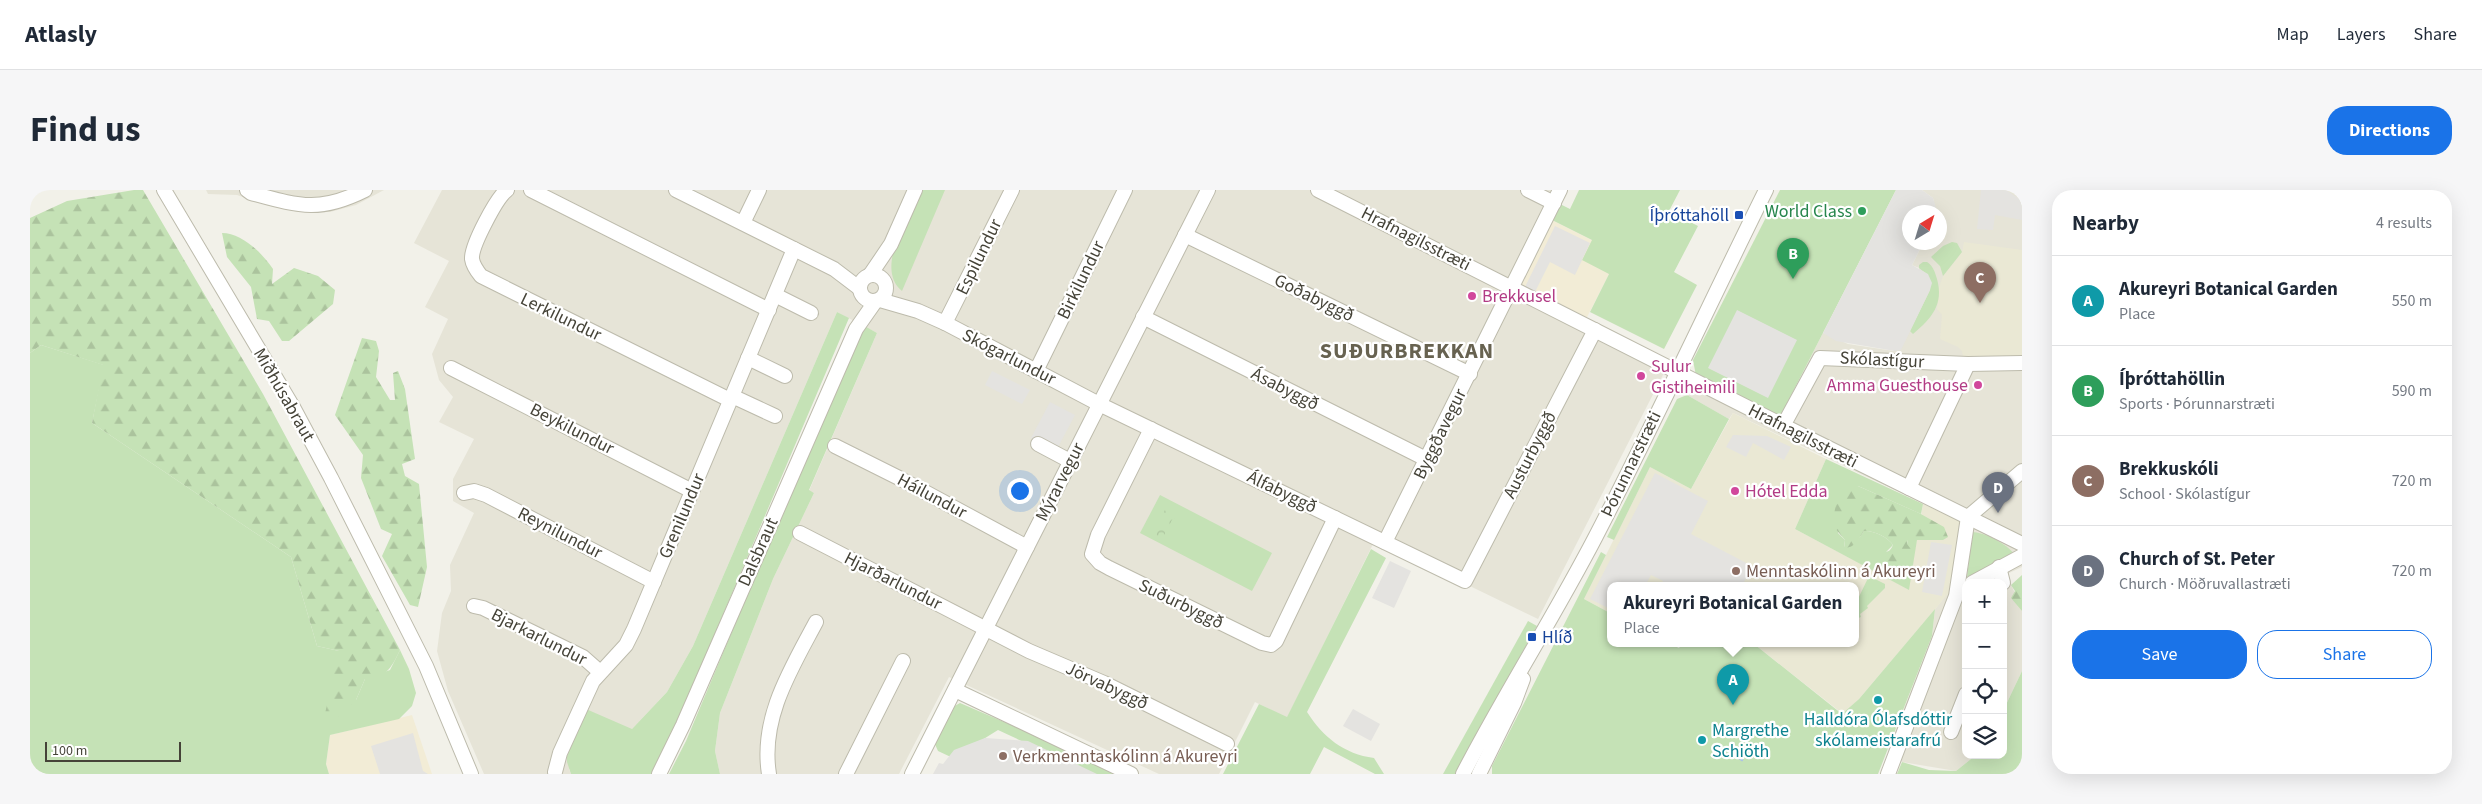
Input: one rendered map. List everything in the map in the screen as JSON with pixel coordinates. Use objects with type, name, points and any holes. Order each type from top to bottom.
[{"type":"street","name":"Miðhúsabraut","points":[[164,190],[293,407],[426,666],[471,774]]},
{"type":"street","points":[[247,190],[254,194],[305,206],[338,201],[365,190]]},
{"type":"street","name":"Lerkilundur","points":[[507,190],[498,200],[474,248],[473,264],[481,276],[731,398],[775,416]]},
{"type":"street","points":[[531,190],[769,310]]},
{"type":"street","points":[[676,190],[834,269],[847,270],[864,284],[867,301],[882,294],[882,278],[864,284]]},
{"type":"street","points":[[743,223],[759,190]]},
{"type":"street","name":"Dalsbraut","points":[[659,774],[683,725],[856,329],[882,294],[886,262],[891,244],[915,190]]},
{"type":"street","name":"Espilundur","points":[[946,323],[1012,190]]},
{"type":"street","name":"Birkilundur","points":[[1036,371],[1125,190]]},
{"type":"street","name":"Mýrarvegur","points":[[912,774],[1208,190]]},
{"type":"street","name":"Hrafnagilsstræti","points":[[1318,190],[1783,426],[2022,544]]},
{"type":"street","points":[[1528,190],[1554,203]]},
{"type":"street","name":"Byggðavegur","points":[[1385,542],[1428,460],[1560,190]]},
{"type":"street","name":"Þórunnarstræti","points":[[1465,773],[1505,696],[1532,654],[1596,536],[1766,190]]},
{"type":"street","name":"Goðabyggð","points":[[1185,235],[1470,374]]},
{"type":"street","name":"Dalsbraut","points":[[856,329],[864,284],[891,244]]},
{"type":"street","name":"Grenilundur","points":[[555,772],[560,754],[589,690],[600,672],[626,645],[794,249]]},
{"type":"street","name":"Skógarlundur","points":[[882,294],[946,323],[1099,404]]},
{"type":"street","points":[[774,296],[811,314]]},
{"type":"street","name":"Ásabyggð","points":[[1143,317],[1428,460]]},
{"type":"street","name":"Austurbyggð","points":[[1465,581],[1596,330]]},
{"type":"street","points":[[748,358],[785,376]]},
{"type":"street","name":"Skólastígur","points":[[1783,426],[1820,358],[1968,364],[2022,364]]},
{"type":"street","points":[[1909,488],[1968,364]]},
{"type":"street","name":"Beykilundur","points":[[451,368],[692,490]]},
{"type":"street","name":"Álfabyggð","points":[[1099,404],[1465,581]]},
{"type":"street","name":"Suðurbyggð","points":[[1151,429],[1098,535],[1092,554],[1093,557],[1109,568],[1262,644],[1271,644],[1276,641],[1335,518]]},
{"type":"street","points":[[1038,444],[1070,461]]},
{"type":"street","name":"Háilundur","points":[[835,446],[1027,547]]},
{"type":"street","points":[[1888,774],[1961,592],[1968,517],[2022,471]]},
{"type":"street","name":"Reynilundur","points":[[464,493],[474,491],[486,495],[654,582]]},
{"type":"street","name":"Hjarðarlundur","points":[[800,533],[986,629]]},
{"type":"street","points":[[1979,579],[2022,556]]},
{"type":"street","points":[[1999,567],[2002,579]]},
{"type":"street","name":"Miðhúsabraut","points":[[394,605],[400,626],[464,774]]},
{"type":"street","name":"Bjarkarlundur","points":[[474,606],[482,608],[583,657],[600,672]]},
{"type":"street","points":[[769,774],[767,755],[770,722],[788,675],[816,622]]},
{"type":"street","name":"Jörvabyggð","points":[[986,629],[1047,659],[1104,683],[1227,744]]},
{"type":"street","name":"Þórunnarstræti","points":[[1479,774],[1514,703],[1532,654]]},
{"type":"street","points":[[846,774],[903,661]]},
{"type":"street","points":[[955,690],[1132,774]]},
{"type":"street","points":[[1951,732],[1962,704]]},
{"type":"shaded area","points":[[206,190],[384,190],[356,205],[330,212],[298,212],[266,205],[237,195],[208,194]]},
{"type":"shaded area","points":[[442,190],[1552,190],[1504,287],[1666,369],[1538,619],[1375,540],[1287,718],[1255,702],[1219,774],[1159,774],[949,677],[899,774],[720,774],[715,751],[720,713],[773,579],[814,493],[809,491],[877,333],[837,312],[693,646],[667,692],[632,729],[569,769],[571,774],[484,774],[448,691],[437,651],[442,613],[451,591],[450,565],[474,513],[453,501],[453,479],[474,439],[439,422],[453,397],[439,380],[432,354],[448,319],[425,307],[449,261],[414,243]]},
{"type":"shaded area","points":[[1896,190],[1922,190],[1933,198],[1935,205],[1902,205],[1902,250],[1920,250],[1912,265],[1928,274],[1932,283],[1901,350],[1895,351],[1836,341],[1823,333]]},
{"type":"shaded area","points":[[1922,190],[2022,190],[2022,567],[2007,574],[2022,611],[2022,671],[2007,703],[2007,579],[1962,579],[1962,759],[1971,759],[1956,771],[1902,762],[1888,750],[1932,636],[1935,609],[1953,587],[1964,523],[1733,413],[1729,419],[1687,395],[1696,376],[1780,417],[1823,333],[1848,344],[1894,351],[1919,268],[1912,265],[1920,250],[1947,250],[1947,205],[1934,205],[1933,198]],"holes":[[[1969,541],[1982,568],[1967,577]]]},
{"type":"shaded area","points":[[1981,190],[2006,190],[2022,201],[2022,220],[1995,215],[1993,230],[1977,229]]},
{"type":"shaded area","points":[[1552,220],[1592,240],[1609,274],[1586,319],[1519,285]]},
{"type":"shaded area","points":[[1555,226],[1590,243],[1575,275],[1550,262],[1535,292],[1525,287]]},
{"type":"shaded area","points":[[1964,242],[2022,250],[2022,359],[1963,357],[1962,351],[1958,347],[1940,339],[1942,315],[1937,309],[1939,287],[1943,276],[1962,252]]},
{"type":"shaded area","points":[[1737,310],[1797,340],[1768,398],[1708,368]]},
{"type":"shaded area","points":[[992,371],[1030,390],[1022,404],[985,385]]},
{"type":"shaded area","points":[[1050,402],[1075,415],[1056,451],[1031,438]]},
{"type":"shaded area","name":"Menntaskólinn á Akureyri","points":[[1733,413],[1826,459],[1795,529],[1908,589],[1923,504],[1964,523],[1953,588],[1859,699],[1843,714],[1758,647],[1859,647],[1859,582],[1607,582],[1607,611],[1584,599],[1650,467],[1691,489]]},
{"type":"shaded area","points":[[1733,435],[1767,436],[1791,447],[1784,460],[1753,443],[1746,457],[1726,447]]},
{"type":"shaded area","points":[[1655,473],[1708,501],[1691,534],[1752,566],[1744,582],[1662,582],[1651,575],[1647,582],[1607,582],[1607,608],[1590,599]]},
{"type":"shaded area","points":[[1931,542],[1952,545],[1942,596],[1922,592]]},
{"type":"shaded area","points":[[1390,561],[1411,571],[1394,608],[1372,598]]},
{"type":"shaded area","points":[[1353,709],[1380,724],[1371,741],[1343,726]]},
{"type":"shaded area","points":[[412,715],[432,774],[329,774],[326,764],[330,735]]},
{"type":"shaded area","points":[[413,733],[423,771],[428,774],[380,774],[371,746]]},
{"type":"shaded area","name":"Verkmenntaskólinn á Akureyri","points":[[985,738],[1028,741],[1097,774],[933,774],[939,763],[943,764],[954,750]]},
{"type":"green space","points":[[143,190],[263,394],[400,650],[391,667],[383,675],[378,678],[365,679],[356,700],[340,716],[324,718],[339,651],[317,646],[291,557],[92,423],[103,365],[41,345],[30,353],[30,218],[67,201]]},
{"type":"green space","points":[[919,190],[945,190],[902,291],[894,281],[891,269],[892,256],[902,227]]},
{"type":"green space","points":[[1579,190],[1680,190],[1669,211],[1698,226],[1674,272],[1697,285],[1664,349],[1590,312],[1609,274],[1582,260],[1592,240],[1552,220],[1560,204],[1570,209]]},
{"type":"green space","points":[[1780,190],[1896,190],[1780,417],[1696,376],[1693,360]]},
{"type":"green space","points":[[222,233],[237,236],[244,240],[263,257],[273,269],[272,284],[294,268],[318,276],[335,290],[333,304],[289,341],[282,341],[269,321],[257,319],[251,287],[227,257]]},
{"type":"green space","points":[[1952,242],[1957,243],[1962,252],[1943,276],[1940,266],[1931,257],[1939,250],[1947,250],[1947,244]]},
{"type":"green space","points":[[1927,262],[1934,269],[1939,296],[1931,316],[1913,334],[1910,331],[1930,290],[1928,275],[1919,268],[1919,265]]},
{"type":"green space","points":[[837,312],[849,318],[674,730],[651,774],[571,774],[567,756],[586,709],[632,729],[667,692],[693,646]]},
{"type":"green space","points":[[861,324],[877,333],[809,490],[814,493],[773,579],[720,713],[715,751],[720,774],[669,774],[686,741]]},
{"type":"green space","points":[[362,338],[376,341],[379,351],[376,377],[390,400],[395,400],[393,373],[398,371],[405,389],[415,459],[402,464],[405,476],[419,484],[427,567],[418,607],[410,605],[382,556],[392,534],[381,529],[361,478],[363,455],[335,415]]},
{"type":"green space","points":[[41,345],[104,365],[92,423],[291,557],[317,646],[339,651],[356,700],[365,679],[390,670],[400,650],[409,669],[416,693],[412,706],[399,719],[330,735],[326,764],[329,774],[30,774],[30,353]]},
{"type":"green space","points":[[1687,395],[1729,419],[1691,489],[1650,467],[1614,540],[1607,537],[1677,399]]},
{"type":"green space","points":[[1826,459],[1923,504],[1921,514],[1858,486],[1838,533],[1845,540],[1844,547],[1856,541],[1864,531],[1876,533],[1888,539],[1893,545],[1886,552],[1907,544],[1908,540],[1917,540],[1909,590],[1795,529]]},
{"type":"green space","points":[[1858,486],[1919,513],[1944,527],[1948,537],[1943,540],[1908,540],[1907,544],[1911,549],[1907,569],[1895,574],[1884,572],[1878,565],[1893,545],[1888,539],[1876,533],[1864,531],[1854,545],[1844,548],[1845,540],[1834,527],[1834,513],[1838,500],[1845,491]]},
{"type":"green space","points":[[1160,495],[1272,553],[1252,591],[1140,533]]},
{"type":"green space","points":[[1167,506],[1182,513],[1179,520],[1173,518],[1162,539],[1153,534]]},
{"type":"green space","points":[[1972,532],[1995,539],[2014,554],[1967,577]]},
{"type":"green space","points":[[1371,549],[1386,558],[1307,712],[1320,729],[1335,743],[1353,753],[1374,758],[1384,774],[1375,774],[1324,747],[1310,774],[1223,774],[1259,704],[1287,717]]},
{"type":"green space","points":[[1601,552],[1606,555],[1584,599],[1607,611],[1607,647],[1758,647],[1842,714],[1859,699],[1935,609],[1932,636],[1878,774],[1492,774],[1492,766]]},
{"type":"green space","points":[[2022,575],[2022,611],[2011,598],[2015,591],[2011,585]]},
{"type":"green space","points":[[1869,576],[1885,584],[1885,588],[1867,606],[1868,608],[1860,614],[1861,617],[1859,618],[1859,597]]},
{"type":"green space","points":[[1528,621],[1537,626],[1455,774],[1443,774]]},
{"type":"green space","points":[[2022,671],[2022,774],[1897,774],[1902,762],[1929,770],[1956,771],[1971,759],[2007,759],[2007,703]]},
{"type":"green space","points":[[960,703],[1124,774],[1092,774],[998,730],[953,758],[938,751],[934,742],[951,708]]},
{"type":"waterway","points":[[1738,757],[1742,760]]},
{"type":"place","name":"World Class","points":[[1862,211]]},
{"type":"place","name":"Íþróttahöll","points":[[1739,215]]},
{"type":"place","name":"Íþróttahöllin","points":[[1793,279]]},
{"type":"place","name":"Brekkusel","points":[[1472,296]]},
{"type":"place","name":"Brekkuskóli","points":[[1980,303]]},
{"type":"place","name":"Sulur Gistiheimili","points":[[1641,376]]},
{"type":"place","name":"Amma Guesthouse","points":[[1978,385]]},
{"type":"place","name":"Hótel Edda","points":[[1735,491]]},
{"type":"place","name":"Church of St. Peter","points":[[1998,513]]},
{"type":"place","name":"Menntaskólinn á Akureyri","points":[[1736,571]]},
{"type":"place","name":"Hlíð","points":[[1532,637]]},
{"type":"place","name":"Halldóra Ólafsdóttir skólameistarafrú","points":[[1878,700]]},
{"type":"place","name":"Akureyri Botanical Garden","points":[[1733,705]]},
{"type":"place","name":"Margrethe Schiöth","points":[[1702,740]]},
{"type":"place","name":"Verkmenntaskólinn á Akureyri","points":[[1003,756]]},
{"type":"district","name":"SUÐURBREKKAN","points":[[1407,351]]}]
